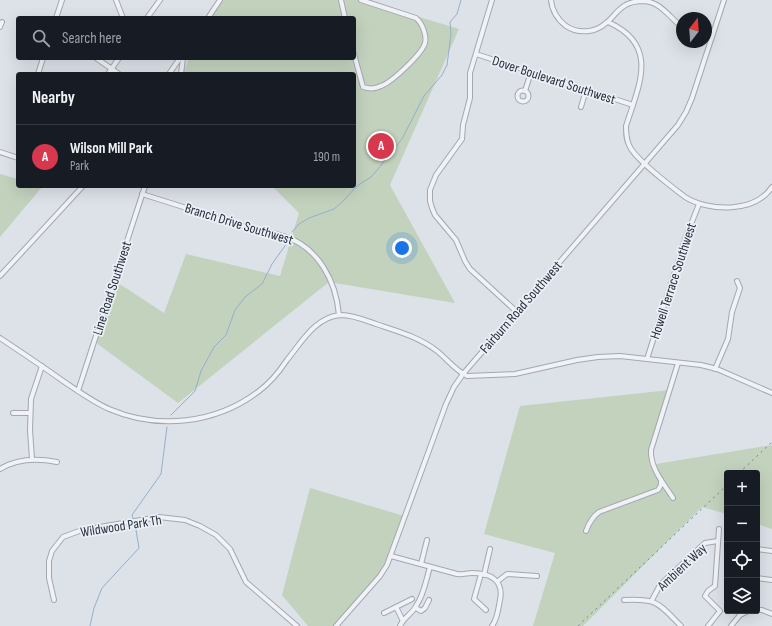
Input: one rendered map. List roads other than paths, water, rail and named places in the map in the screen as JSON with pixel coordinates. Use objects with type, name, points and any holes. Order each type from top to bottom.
[{"type":"street","points":[[57,16],[62,0]]},
{"type":"street","points":[[116,0],[122,16]]},
{"type":"street","points":[[148,16],[160,0]]},
{"type":"street","points":[[209,16],[220,0]]},
{"type":"street","points":[[341,0],[345,16]]},
{"type":"street","points":[[356,60],[363,87],[371,89],[382,86],[395,77],[422,50],[425,44],[420,21],[416,18],[361,0]]},
{"type":"street","points":[[492,0],[470,73],[470,98],[463,125],[462,139],[433,180],[430,190],[430,201],[435,215],[456,240],[470,269],[517,312]]},
{"type":"street","points":[[551,0],[554,12],[558,18],[562,23],[574,30],[589,31],[602,27],[617,11],[625,5],[636,1],[646,1],[661,7],[676,22]]},
{"type":"street","name":"Fairburn Road Southwest","points":[[712,39],[724,0]]},
{"type":"street","points":[[0,27],[2,22]]},
{"type":"street","points":[[608,22],[619,27],[628,34],[636,44],[642,65],[642,75],[626,126],[627,139],[632,152],[685,197],[699,204],[720,207],[743,205],[765,195],[772,186]]},
{"type":"street","name":"Fairburn Road Southwest","points":[[336,626],[380,576],[391,556],[446,404],[454,387],[463,374],[677,126],[686,112],[709,48]]},
{"type":"street","name":"Dover Boulevard Southwest","points":[[476,54],[633,105]]},
{"type":"street","points":[[39,72],[42,60]]},
{"type":"street","points":[[99,60],[116,72]]},
{"type":"street","points":[[110,72],[118,60]]},
{"type":"street","points":[[170,72],[180,60]]},
{"type":"street","points":[[181,60],[181,72]]},
{"type":"street","points":[[525,91],[531,72]]},
{"type":"street","points":[[581,107],[586,90]]},
{"type":"street","points":[[0,152],[16,157]]},
{"type":"street","points":[[0,276],[81,188]]},
{"type":"street","name":"Line Road Southwest","points":[[78,391],[144,188]]},
{"type":"street","name":"Branch Drive Southwest","points":[[142,194],[245,227],[283,236],[300,243],[315,255],[326,271],[335,295],[339,316]]},
{"type":"street","name":"Howell Terrace Southwest","points":[[647,359],[686,237],[699,204]]},
{"type":"street","points":[[715,369],[728,339],[732,312],[740,288],[738,281]]},
{"type":"street","points":[[0,338],[78,391],[108,409],[139,418],[157,421],[193,420],[208,416],[238,404],[258,392],[276,375],[315,327],[326,319],[339,316],[355,317],[416,338],[436,350],[463,374],[471,376],[515,374],[598,356],[620,356],[701,365],[715,369],[772,393]]},
{"type":"street","points":[[673,498],[660,478],[652,461],[651,450],[678,363]]},
{"type":"street","points":[[32,459],[30,413],[32,394],[42,366]]},
{"type":"street","points":[[13,413],[30,413]]},
{"type":"street","points":[[0,469],[18,461],[32,459],[44,459],[57,462]]},
{"type":"street","points":[[586,531],[594,516],[599,512],[658,490],[661,485],[660,478]]},
{"type":"street","name":"Wildwood Park Th","points":[[54,600],[49,578],[49,561],[52,552],[63,537],[82,530],[159,517],[185,520],[216,535],[230,549],[246,582],[297,626]]},
{"type":"street","name":"Ambient Way","points":[[708,626],[720,611],[705,596],[708,591],[715,586],[719,529]]},
{"type":"street","points":[[421,564],[427,540]]},
{"type":"street","name":"Ambient Way","points":[[652,600],[660,585],[705,543],[718,541]]},
{"type":"street","points":[[486,610],[474,600],[490,549]]},
{"type":"street","points":[[760,549],[772,551]]},
{"type":"street","points":[[391,556],[460,574],[472,573],[491,577],[498,582],[502,592],[496,621],[492,626]]},
{"type":"street","points":[[400,626],[416,608],[422,595],[430,567]]},
{"type":"street","points":[[498,582],[507,574],[537,576]]},
{"type":"street","points":[[760,578],[772,580]]},
{"type":"street","points":[[384,613],[412,599]]},
{"type":"street","points":[[416,608],[421,611],[430,600]]},
{"type":"street","name":"Ambient Way","points":[[624,600],[652,600],[667,611],[681,626]]},
{"type":"street","points":[[396,607],[403,621]]},
{"type":"street","points":[[760,610],[772,614]]},
{"type":"street","points":[[731,626],[742,614]]},
{"type":"waterway","points":[[356,187],[371,177],[402,139],[424,96],[442,75],[447,65],[451,34],[450,22],[457,14],[461,0]]},
{"type":"waterway","points":[[292,232],[299,224],[309,218],[334,209],[355,188]]},
{"type":"waterway","points":[[171,415],[195,391],[201,371],[214,347],[226,335],[235,310],[245,297],[262,284],[272,264],[287,243]]},
{"type":"waterway","points":[[134,521],[132,515],[161,474],[167,427]]},
{"type":"waterway","points":[[90,626],[94,608],[102,588],[139,548],[135,524]]},
{"type":"railway","points":[[742,470],[772,442]]},
{"type":"railway","points":[[578,626],[724,488]]},
{"type":"place","name":"Wilson Mill Park","points":[[381,146]]}]
